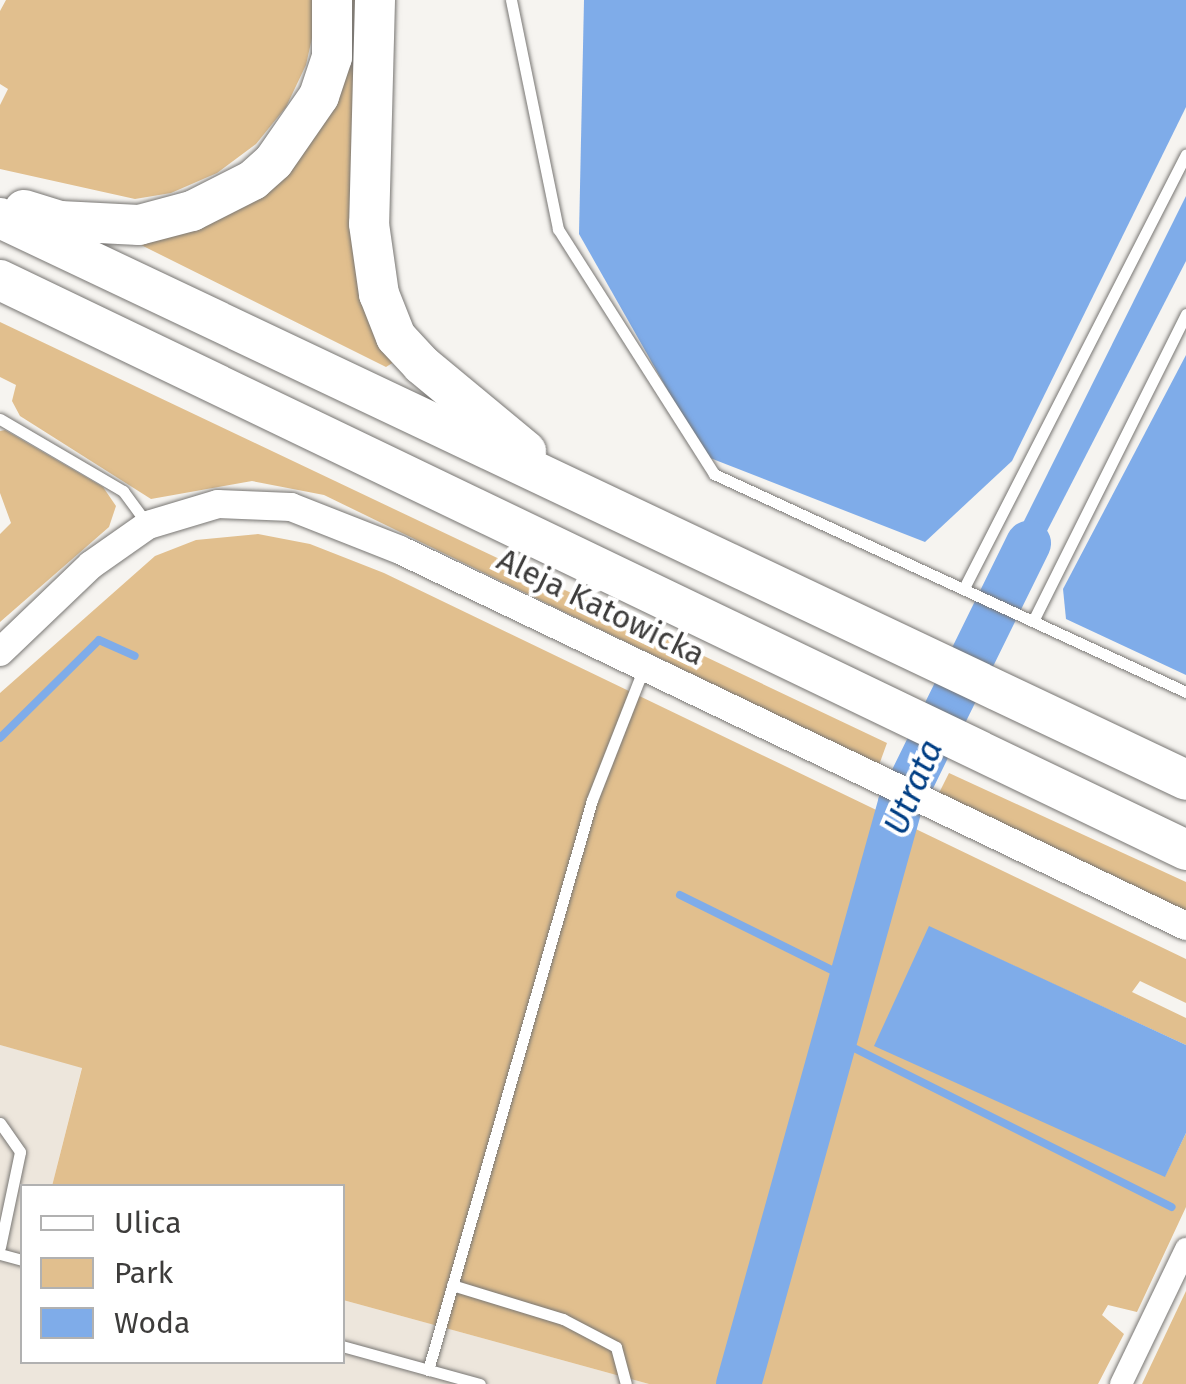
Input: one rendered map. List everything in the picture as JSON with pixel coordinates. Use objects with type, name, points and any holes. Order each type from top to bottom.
[{"type":"highway","points":[[0,203],[60,221],[139,225],[192,212],[252,180],[283,150],[319,96],[332,56],[332,0]]},
{"type":"highway","points":[[375,0],[369,224],[379,294],[396,336],[422,366],[590,498]]},
{"type":"highway","points":[[0,218],[988,690],[1186,780]]},
{"type":"highway","points":[[0,280],[1186,850]]},
{"type":"street","name":"Aleja Katowicka","points":[[0,652],[92,565],[148,525],[218,504],[291,507],[386,544],[1186,926]]},
{"type":"street","points":[[1122,1384],[1186,1248]]},
{"type":"lane","points":[[511,0],[558,229],[714,474],[1186,692]]},
{"type":"lane","points":[[964,588],[1186,154]]},
{"type":"lane","points":[[1033,621],[1186,314]]},
{"type":"lane","points":[[0,420],[123,491],[148,525]]},
{"type":"lane","points":[[428,1370],[592,800],[644,667]]},
{"type":"lane","points":[[0,1123],[20,1152],[0,1250]]},
{"type":"lane","points":[[452,1285],[563,1319],[616,1347],[626,1384]]},
{"type":"lane","points":[[345,1347],[480,1384]]},
{"type":"shaded area","points":[[0,1045],[82,1067],[53,1184],[20,1184],[20,1364],[345,1364],[345,1301],[649,1384],[0,1384]]},
{"type":"green space","points":[[6,0],[317,0],[318,11],[306,65],[286,107],[256,144],[217,173],[171,193],[135,199],[0,169],[0,105],[8,89],[0,84],[0,11]]},
{"type":"green space","points":[[343,0],[361,0],[397,360],[386,367],[135,242],[248,196]]},
{"type":"green space","points":[[0,322],[887,743],[879,765],[324,495],[252,481],[151,499],[20,416],[12,401],[16,385],[0,377]]},
{"type":"green space","points":[[5,430],[103,487],[116,506],[109,527],[0,622],[0,534],[11,523],[0,493],[0,431]]},
{"type":"green space","points":[[258,534],[310,544],[384,573],[1186,959],[1186,1003],[1140,981],[1132,992],[1186,1018],[1186,1045],[929,927],[1165,1176],[1186,1133],[1186,1207],[1137,1312],[1108,1305],[1102,1315],[1124,1334],[1098,1384],[649,1384],[345,1301],[345,1184],[53,1184],[82,1068],[0,1045],[0,693],[155,556],[196,540]]},
{"type":"green space","points":[[949,773],[1186,882],[1186,914],[939,793]]},
{"type":"green space","points":[[1186,1291],[1186,1384],[1142,1384]]},
{"type":"water","points":[[584,0],[1186,0],[1186,107],[1012,461],[925,542],[705,456],[579,234]]},
{"type":"water","points":[[1186,196],[1186,261],[1011,601],[995,592],[1021,527]]},
{"type":"water","points":[[1186,355],[1186,675],[1066,619],[1063,589]]},
{"type":"water","points":[[929,926],[1186,1045],[1186,1133],[1165,1177],[874,1046]]},
{"type":"waterway","name":"Utrata","points":[[738,1384],[900,803],[1028,543]]},
{"type":"waterway","points":[[0,738],[99,640],[135,656]]},
{"type":"waterway","points":[[680,895],[848,978]]},
{"type":"waterway","points":[[830,1036],[1172,1207]]}]
